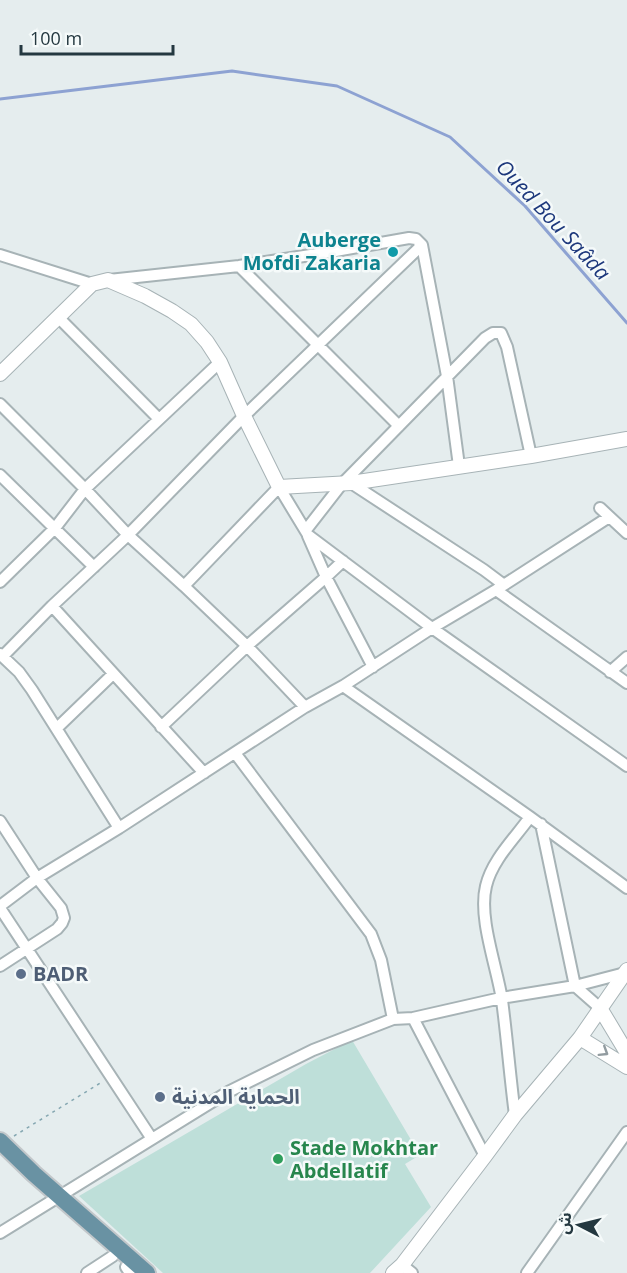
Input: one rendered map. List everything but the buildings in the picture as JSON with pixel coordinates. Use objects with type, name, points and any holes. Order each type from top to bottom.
[{"type":"main road","points":[[1,1146],[129,1271]]},
{"type":"main road","points":[[56,1199],[147,1273]]},
{"type":"street","points":[[0,374],[92,284],[108,280],[239,266],[409,238],[416,239],[422,245],[447,376],[459,466]]},
{"type":"street","points":[[119,828],[19,672],[1,655],[128,535],[244,416],[422,245]]},
{"type":"street","points":[[0,255],[92,284]]},
{"type":"street","points":[[239,266],[399,426]]},
{"type":"street","points":[[108,280],[172,311],[191,324],[207,342],[220,362],[279,487],[307,533],[326,577],[373,667]]},
{"type":"street","points":[[58,317],[159,419]]},
{"type":"street","points":[[307,533],[346,484],[399,426],[485,338],[493,333],[501,333],[507,347],[531,456]]},
{"type":"street","points":[[0,582],[55,528],[85,489],[220,362]]},
{"type":"street","points":[[0,404],[128,535],[247,646],[305,707]]},
{"type":"street","points":[[184,586],[279,487],[346,484],[627,439]]},
{"type":"street","points":[[0,475],[94,567]]},
{"type":"street","points":[[346,484],[484,570],[500,587],[627,684]]},
{"type":"street","points":[[600,508],[627,533]]},
{"type":"street","points":[[152,1139],[0,907],[37,878],[609,517]]},
{"type":"street","points":[[307,533],[432,628],[627,766]]},
{"type":"street","points":[[160,727],[343,561]]},
{"type":"street","points":[[52,606],[204,773]]},
{"type":"street","points":[[610,672],[627,657]]},
{"type":"street","points":[[57,728],[113,674]]},
{"type":"street","points":[[343,686],[541,824],[627,888]]},
{"type":"street","points":[[235,753],[371,934],[377,946],[387,982],[393,1019]]},
{"type":"street","points":[[514,1115],[501,998],[489,941],[484,896],[489,875],[531,817]]},
{"type":"street","points":[[0,821],[37,878],[61,908],[64,918],[57,929],[0,966]]},
{"type":"street","points":[[541,824],[575,986],[600,1008],[627,1053]]},
{"type":"street","points":[[0,1233],[228,1092],[313,1050],[393,1019],[413,1018],[501,998],[575,986],[626,971]]},
{"type":"street","points":[[402,1270],[514,1115],[580,1038],[626,971]]},
{"type":"street","points":[[413,1018],[485,1156]]},
{"type":"street","points":[[580,1038],[627,1067]]},
{"type":"street","points":[[527,1273],[627,1132]]},
{"type":"street","points":[[87,1273],[113,1256]]},
{"type":"path","points":[[1,1146],[110,1077]]},
{"type":"green space","name":"Stade Mokhtar Abdellatif","points":[[352,1040],[420,1155],[405,1164],[431,1207],[370,1273],[163,1273],[79,1196],[306,1064]]},
{"type":"waterway","name":"Oued Bou Saâda","points":[[0,99],[232,71],[337,86],[450,137],[525,206],[627,323]]},
{"type":"place","name":"Auberge Mofdi Zakaria","points":[[393,252]]},
{"type":"place","name":"BADR","points":[[21,974]]},
{"type":"place","name":"الحماية المدنية","points":[[160,1097]]},
{"type":"place","name":"Stade Mokhtar Abdellatif","points":[[278,1159]]}]
